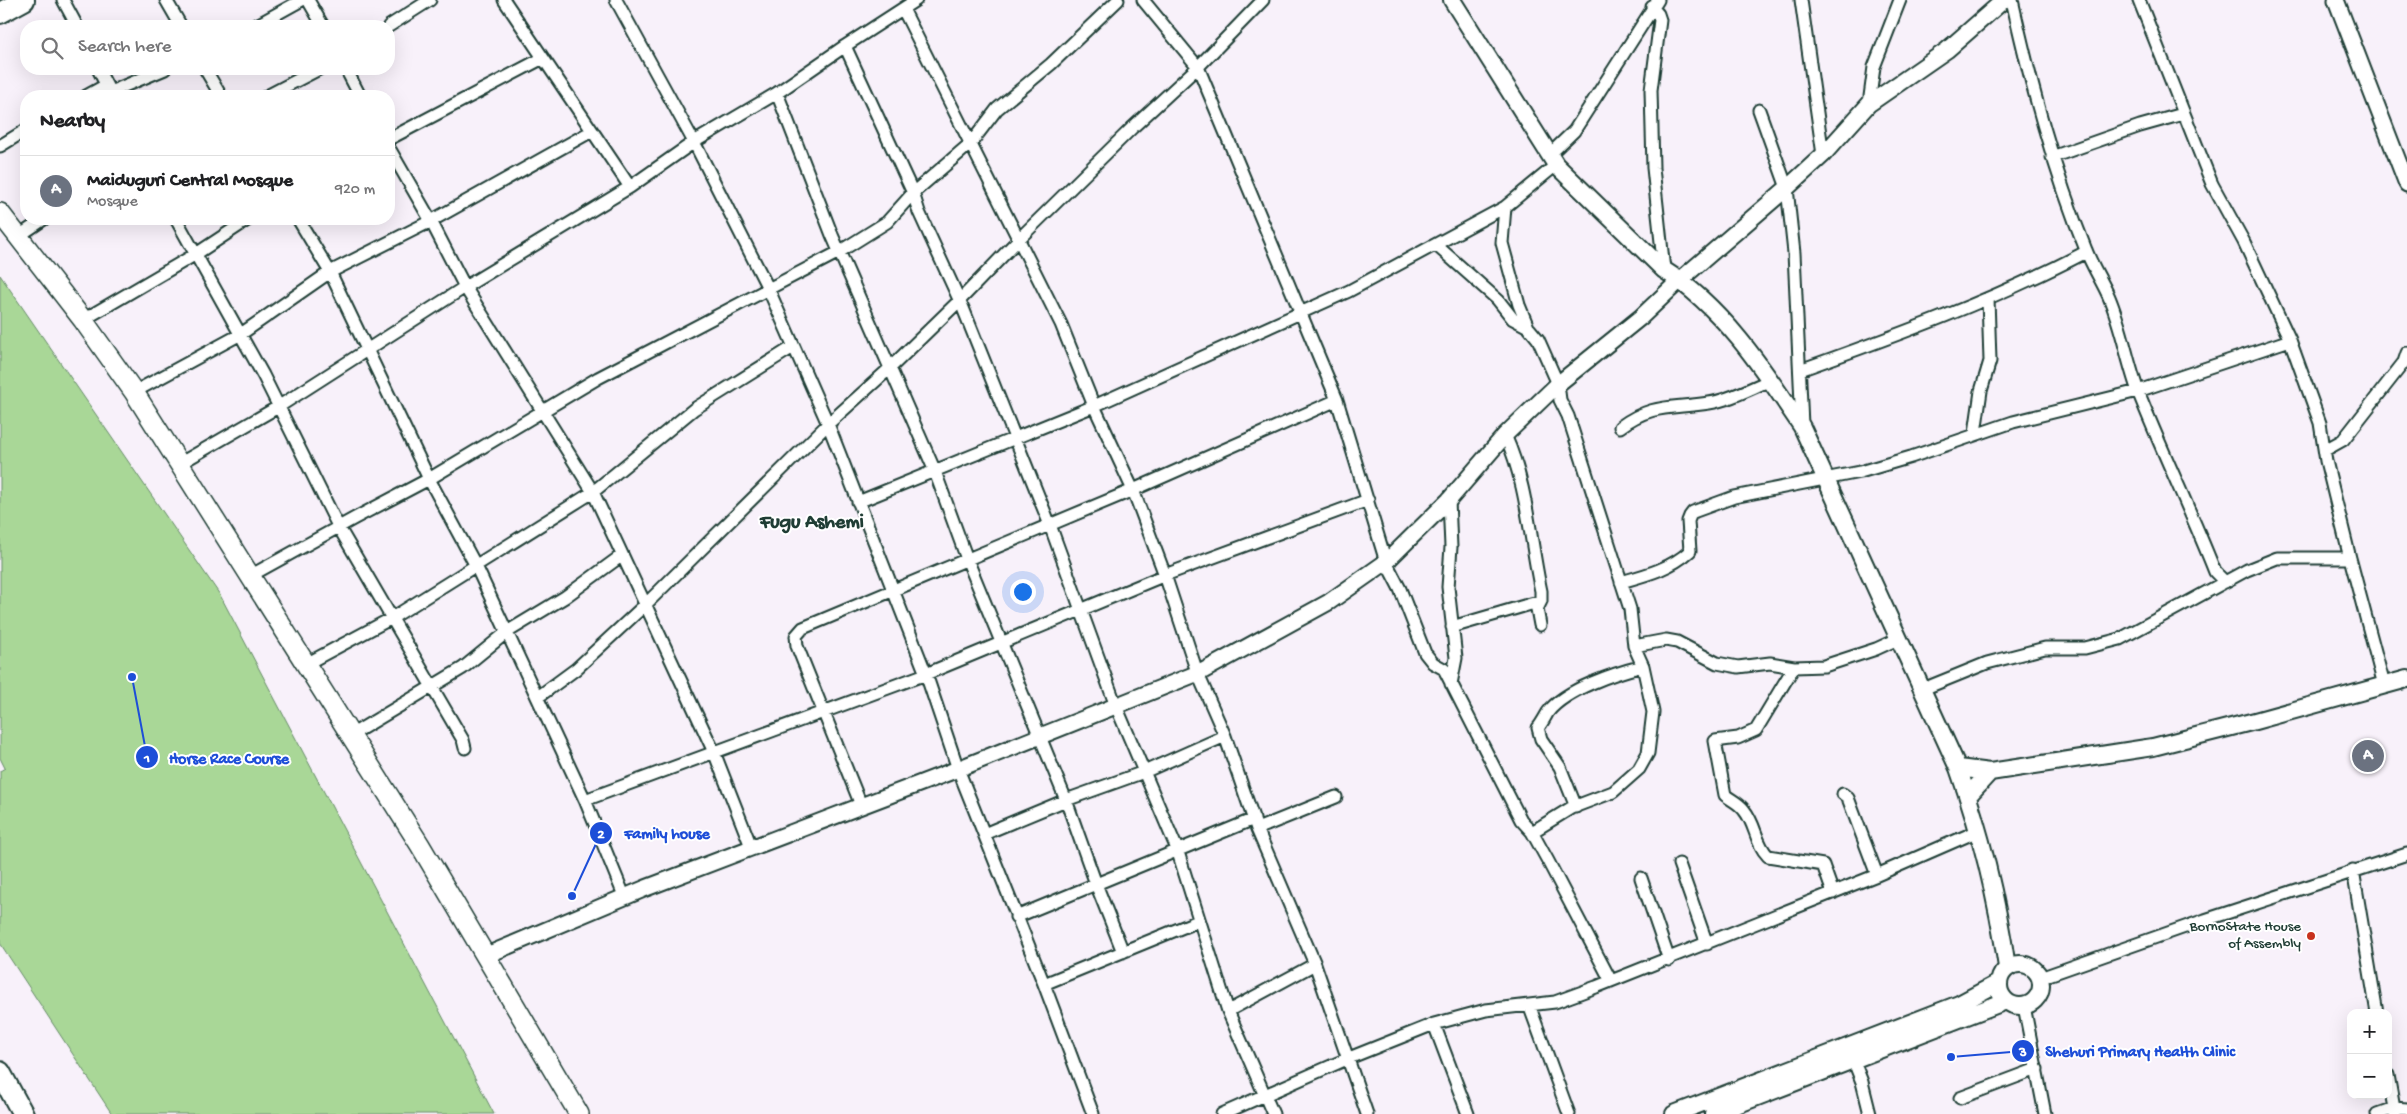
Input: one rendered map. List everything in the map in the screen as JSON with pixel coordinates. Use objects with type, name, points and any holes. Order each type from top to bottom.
[{"type":"highway","points":[[0,13],[24,0]]},
{"type":"highway","points":[[0,1072],[23,1114]]},
{"type":"highway","points":[[0,1101],[8,1114]]},
{"type":"main road","points":[[1452,0],[1552,160],[1664,270],[1680,280],[1722,319],[1771,380],[1802,427],[1958,768],[1968,796],[2015,965]]},
{"type":"main road","points":[[0,213],[83,320],[134,392],[351,735],[487,955],[579,1114]]},
{"type":"main road","points":[[0,231],[91,350],[173,475],[428,878],[567,1114]]},
{"type":"main road","points":[[1958,768],[1990,772],[2153,747],[2255,722],[2407,679]]},
{"type":"main road","points":[[1968,796],[1990,772]]},
{"type":"main road","points":[[2015,965],[2034,968],[2040,978],[2041,984],[2038,996],[2024,1006],[2017,1006],[2006,1001],[2001,996],[1998,983],[2003,972],[2015,965]]},
{"type":"main road","points":[[1674,1114],[1952,1007],[1998,983]]},
{"type":"main road","points":[[1713,1114],[2006,1001]]},
{"type":"street","points":[[63,0],[73,20]]},
{"type":"street","points":[[166,0],[177,20]]},
{"type":"street","points":[[266,20],[302,0]]},
{"type":"street","points":[[308,0],[319,20]]},
{"type":"street","points":[[395,22],[430,0]]},
{"type":"street","points":[[504,0],[630,187]]},
{"type":"street","points":[[616,0],[694,142],[768,288],[828,424],[926,674],[958,769],[1044,984],[1093,1114]]},
{"type":"street","points":[[179,464],[278,407],[465,287],[630,187],[694,142],[777,93],[916,0]]},
{"type":"street","points":[[250,576],[338,526],[429,479],[598,378],[839,252],[887,222],[913,193],[971,143],[997,109],[1051,64],[1118,0]]},
{"type":"street","points":[[1143,0],[1198,67],[1299,313],[1337,400],[1386,562],[1400,588],[1425,653],[1433,663],[1444,669],[1521,820],[1532,832],[1611,981]]},
{"type":"street","points":[[538,698],[576,669],[646,604],[828,424],[960,301],[1019,239],[1132,128],[1198,67],[1263,0]]},
{"type":"street","points":[[1801,0],[1823,155]]},
{"type":"street","points":[[1869,104],[1874,67],[1900,0]]},
{"type":"street","points":[[487,955],[625,898],[958,769],[1203,671],[1329,602],[1386,562],[1449,500],[1505,435],[1558,384],[1641,317],[1680,280],[1787,188],[1823,155],[1869,104],[1947,50],[2004,0]]},
{"type":"street","points":[[2012,0],[2033,94],[2052,157],[2086,252],[2109,297],[2138,391],[2215,572],[2225,582]]},
{"type":"street","points":[[2139,0],[2212,184],[2244,242],[2290,340],[2320,423],[2350,558],[2384,685]]},
{"type":"street","points":[[2338,1],[2407,184]]},
{"type":"street","points":[[858,502],[934,469],[1015,439],[1094,406],[1349,291],[1436,246],[1505,207],[1552,160],[1574,131],[1655,4]]},
{"type":"street","points":[[1655,4],[1660,20],[1651,90],[1653,168],[1664,270]]},
{"type":"street","points":[[903,9],[1061,324],[1094,406],[1132,490],[1165,575],[1197,672],[1225,736],[1256,824],[1315,964],[1367,1114]]},
{"type":"street","points":[[845,46],[913,193],[918,212],[960,301],[1050,525],[1116,706],[1151,784],[1177,849],[1198,921],[1228,1011],[1273,1114]]},
{"type":"street","points":[[395,136],[543,58]]},
{"type":"street","points":[[101,75],[109,90]]},
{"type":"street","points":[[112,90],[150,75]]},
{"type":"street","points":[[209,75],[217,90]]},
{"type":"street","points":[[279,90],[307,75]]},
{"type":"street","points":[[349,75],[357,90]]},
{"type":"street","points":[[777,93],[839,252],[934,469],[1001,642],[1066,800],[1123,952]]},
{"type":"street","points":[[1759,110],[1787,188],[1794,253],[1802,427]]},
{"type":"street","points":[[2052,157],[2140,126],[2183,114]]},
{"type":"street","points":[[134,392],[240,334],[330,272],[431,221],[592,131]]},
{"type":"street","points":[[0,146],[20,134]]},
{"type":"street","points":[[395,158],[431,221],[465,287],[592,492],[714,752],[752,849]]},
{"type":"street","points":[[1505,207],[1502,242],[1518,305],[1528,326],[1538,339],[1558,384],[1560,400],[1568,416],[1630,608],[1634,646],[1643,666],[1653,712],[1648,753],[1639,769],[1613,792],[1576,807],[1532,832]]},
{"type":"street","points":[[19,236],[35,225]]},
{"type":"street","points":[[179,225],[263,375],[338,526],[417,663],[433,686],[463,740],[465,748]]},
{"type":"street","points":[[83,320],[196,254],[240,225]]},
{"type":"street","points":[[302,225],[330,272],[429,479],[476,566],[585,800],[625,898]]},
{"type":"street","points":[[1436,246],[1498,300],[1513,319],[1528,326]]},
{"type":"street","points":[[1800,370],[1941,319],[2086,252]]},
{"type":"street","points":[[1975,433],[1980,391],[1990,362],[1988,298]]},
{"type":"street","points":[[1621,582],[1671,565],[1690,551],[1688,521],[1693,512],[1734,497],[1826,477],[1860,472],[1911,457],[1975,433],[2100,399],[2138,391],[2290,340]]},
{"type":"street","points":[[306,664],[392,618],[476,566],[519,536],[592,492],[694,409],[793,347]]},
{"type":"street","points":[[2325,450],[2343,440],[2404,362],[2407,353]]},
{"type":"street","points":[[1620,427],[1637,414],[1678,406],[1709,403],[1735,395],[1771,380]]},
{"type":"street","points":[[861,805],[797,646],[796,636],[803,628],[1132,490],[1337,400]]},
{"type":"street","points":[[1505,435],[1511,448],[1531,530],[1541,591],[1541,601],[1537,609],[1540,626]]},
{"type":"street","points":[[585,800],[926,674],[1165,575],[1368,500]]},
{"type":"street","points":[[1449,500],[1451,547],[1448,587],[1456,658],[1451,684]]},
{"type":"street","points":[[351,735],[463,668],[507,632],[565,597],[621,556]]},
{"type":"street","points":[[1923,690],[1987,663],[2045,648],[2085,648],[2120,639],[2247,570],[2277,558],[2350,558]]},
{"type":"street","points":[[1452,627],[1541,601]]},
{"type":"street","points":[[1634,646],[1671,641],[1717,664],[1738,666],[1770,663],[1794,666],[1824,666],[1876,649],[1900,638]]},
{"type":"street","points":[[1576,807],[1560,767],[1541,739],[1538,728],[1549,711],[1567,697],[1595,681],[1643,666]]},
{"type":"street","points":[[1794,666],[1756,730],[1738,738],[1715,742],[1725,795],[1744,809],[1752,823],[1762,851],[1768,856],[1823,865],[1833,893]]},
{"type":"street","points":[[984,834],[1066,800],[1144,772],[1225,736]]},
{"type":"street","points":[[1843,794],[1848,798],[1877,875]]},
{"type":"street","points":[[1016,916],[1177,849],[1336,797]]},
{"type":"street","points":[[1222,1114],[1349,1058],[1434,1024],[1486,1010],[1555,1002],[1669,960],[1877,875],[1978,831]]},
{"type":"street","points":[[2040,978],[2353,870],[2407,854]]},
{"type":"street","points":[[1679,864],[1707,944]]},
{"type":"street","points":[[2353,870],[2376,1009]]},
{"type":"street","points":[[1642,878],[1669,960]]},
{"type":"street","points":[[1044,984],[1198,921]]},
{"type":"street","points":[[1228,1011],[1315,964]]},
{"type":"street","points":[[1529,1005],[1569,1114]]},
{"type":"street","points":[[2024,1006],[2045,1114]]},
{"type":"street","points":[[1434,1024],[1468,1114]]},
{"type":"street","points":[[1853,1059],[1862,1082],[1870,1114]]},
{"type":"street","points":[[1960,1098],[2037,1069]]},
{"type":"street","points":[[2392,1096],[2395,1111]]},
{"type":"street","points":[[2377,1114],[2407,1108]]},
{"type":"green space","points":[[0,275],[220,595],[494,1114],[112,1114],[0,943],[0,771],[5,768],[0,758]]},
{"type":"place","name":"Horse Race Course","points":[[132,677]]},
{"type":"place","name":"Maiduguri Central Mosque","points":[[2368,756]]},
{"type":"place","name":"Family house","points":[[572,896]]},
{"type":"place","name":"BornoState House of Assembly","points":[[2311,936]]},
{"type":"place","name":"Shehuri Primary Health Clinic","points":[[1951,1057]]},
{"type":"district","name":"Fugu Ashemi","points":[[812,523]]}]
